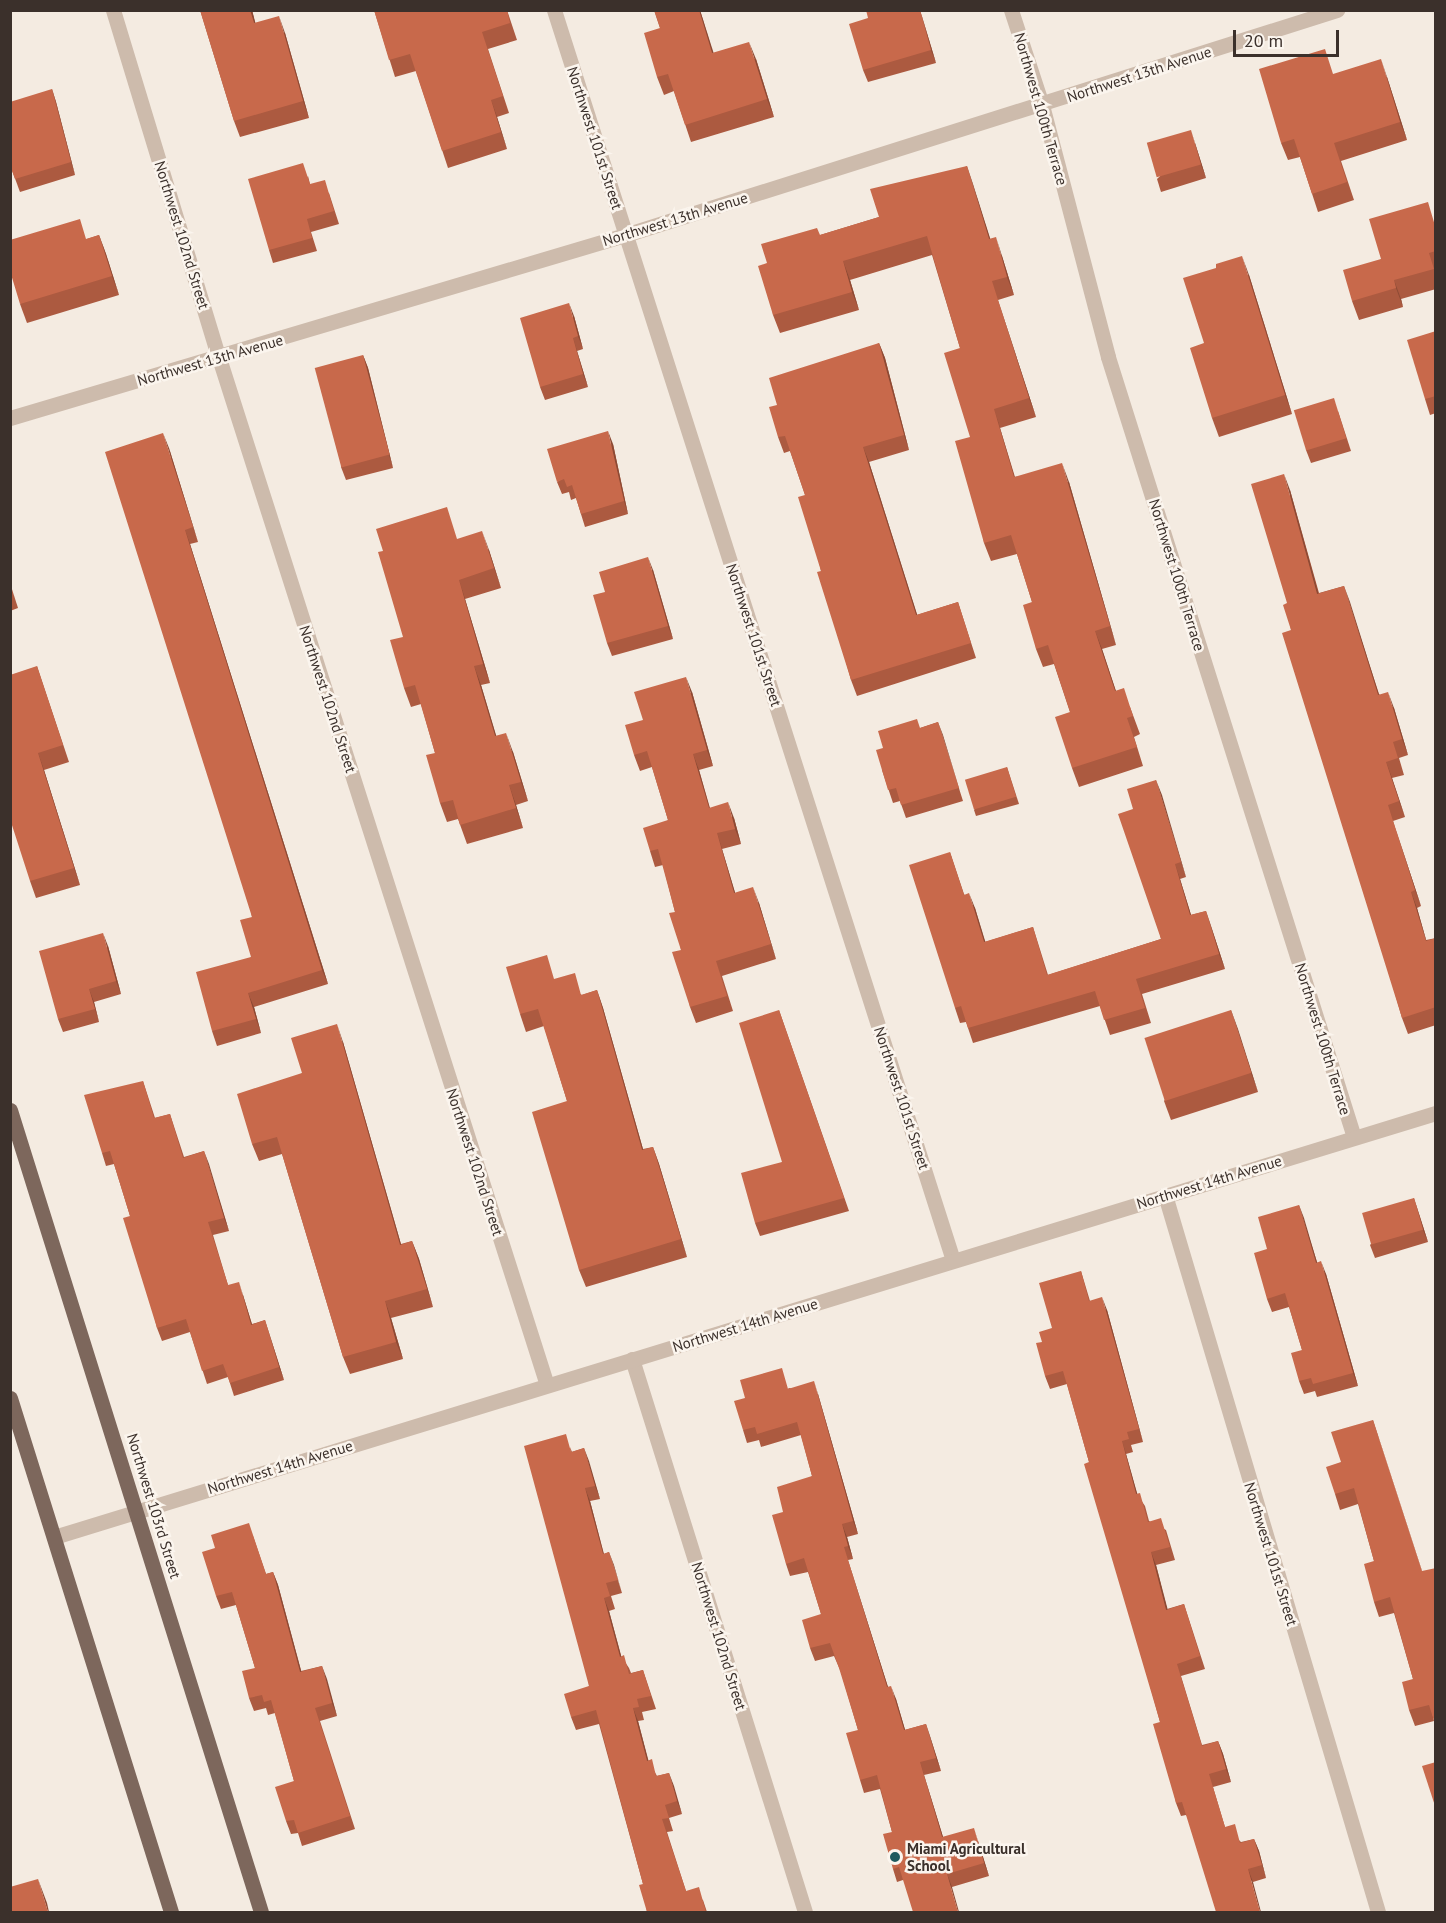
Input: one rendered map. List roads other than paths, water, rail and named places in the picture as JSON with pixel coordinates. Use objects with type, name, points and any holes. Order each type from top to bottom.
[{"type":"main road","name":"Northwest 103rd Street","points":[[10,1110],[261,1912]]},
{"type":"main road","points":[[10,1398],[171,1912]]},
{"type":"street","name":"Northwest 102nd Street","points":[[113,10],[219,358],[547,1385]]},
{"type":"street","name":"Northwest 101st Street","points":[[554,10],[953,1260]]},
{"type":"street","name":"Northwest 100th Terrace","points":[[1011,10],[1042,105],[1108,357],[1354,1137]]},
{"type":"street","name":"Northwest 13th Avenue","points":[[10,418],[219,358],[626,235],[1337,10]]},
{"type":"street","name":"Northwest 14th Avenue","points":[[54,1537],[1436,1113]]},
{"type":"street","name":"Northwest 101st Street","points":[[1165,1195],[1378,1912]]},
{"type":"street","name":"Northwest 102nd Street","points":[[632,1359],[805,1912]]},
{"type":"place","name":"Miami Agricultural School","points":[[895,1857]]}]
